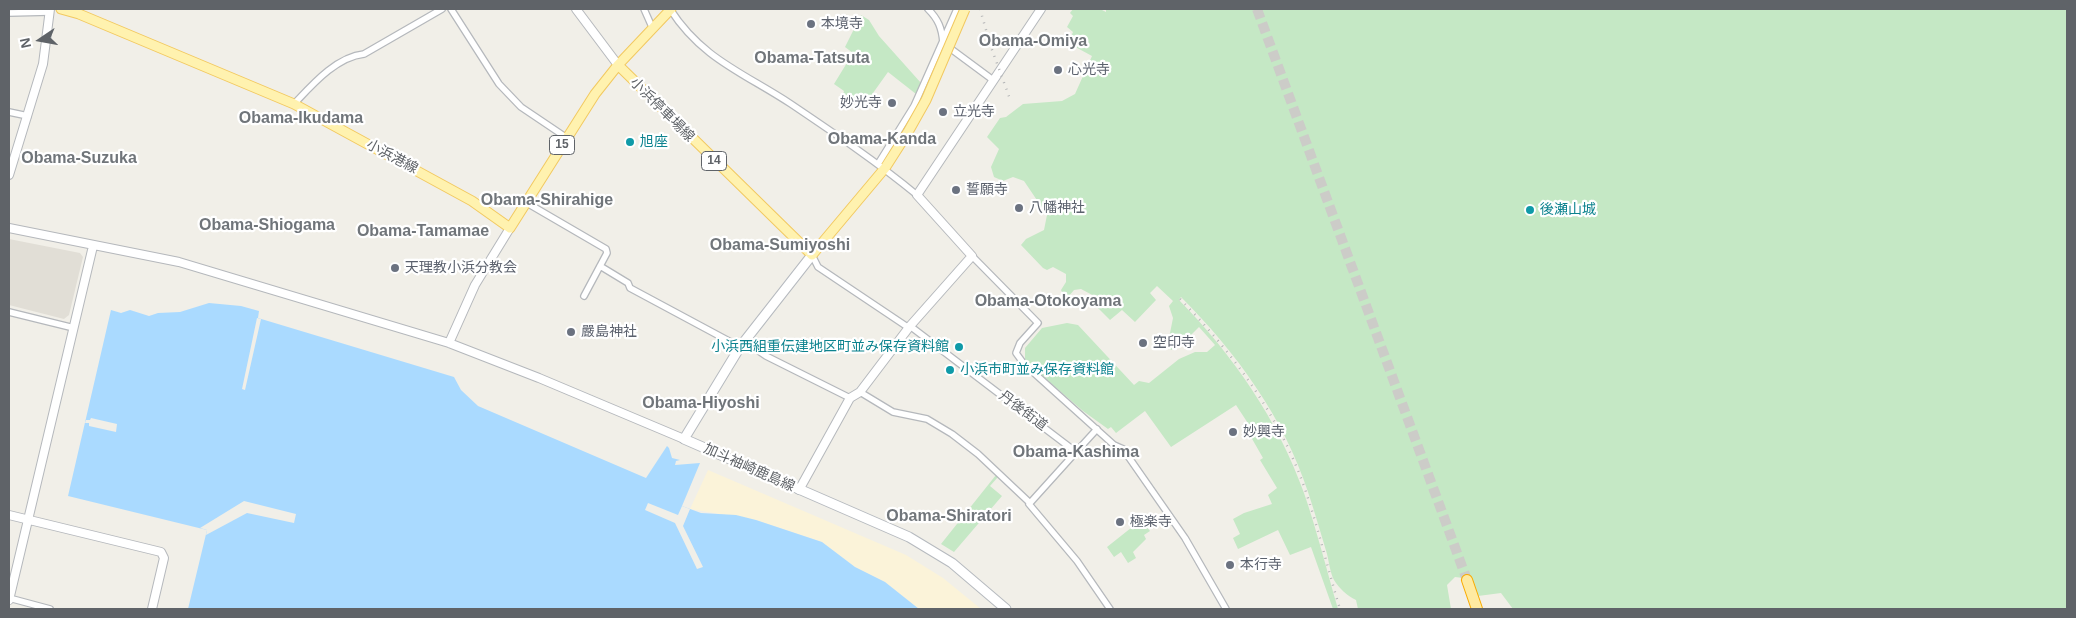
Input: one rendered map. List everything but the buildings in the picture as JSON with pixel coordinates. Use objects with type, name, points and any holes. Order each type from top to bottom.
[{"type":"highway","points":[[1467,580],[1477,609]]},
{"type":"main road","name":"小浜港線","points":[[61,9],[79,14],[294,104],[472,200],[510,228]]},
{"type":"main road","points":[[618,65],[670,9]]},
{"type":"main road","points":[[684,439],[742,344],[908,132],[926,100],[965,9]]},
{"type":"main road","name":"15","points":[[510,228],[567,138],[618,65]]},
{"type":"main road","name":"小浜停車場線","points":[[618,65],[812,255]]},
{"type":"main road","name":"加斗袖崎鹿島線","points":[[684,439],[923,545],[965,574],[1006,609]]},
{"type":"street","points":[[294,104],[327,72],[354,55],[364,54],[442,9]]},
{"type":"street","points":[[451,9],[499,84],[521,107],[567,138]]},
{"type":"street","points":[[576,9],[618,65]]},
{"type":"street","points":[[644,9],[652,27]]},
{"type":"street","points":[[670,9],[684,31],[708,53],[789,103],[881,166],[917,195],[972,256],[1038,323],[1020,343],[1016,353],[1024,364],[1114,444],[1123,449],[1202,565],[1226,609]]},
{"type":"street","points":[[928,9],[936,18],[942,31],[943,43],[993,80]]},
{"type":"street","points":[[881,166],[914,106],[957,9]]},
{"type":"street","points":[[917,195],[1042,9]]},
{"type":"street","points":[[9,13],[50,10],[43,64],[9,175]]},
{"type":"street","points":[[9,112],[28,116]]},
{"type":"street","points":[[527,202],[606,249],[607,253],[584,296]]},
{"type":"street","points":[[9,228],[179,262],[449,343],[539,378],[684,439]]},
{"type":"street","points":[[449,343],[475,285],[510,228]]},
{"type":"street","points":[[50,609],[9,599],[94,246]]},
{"type":"street","name":"丹後街道","points":[[812,255],[818,267],[910,327],[1076,452]]},
{"type":"street","points":[[799,490],[850,398],[860,392],[910,327],[972,256]]},
{"type":"street","points":[[600,266],[628,283],[630,288],[850,398]]},
{"type":"street","points":[[9,312],[74,328]]},
{"type":"street","points":[[860,392],[893,412],[927,419],[952,434],[978,454],[1030,503],[1098,429]]},
{"type":"street","points":[[1029,504],[1077,560],[1110,609]]},
{"type":"street","points":[[9,516],[161,552],[164,558],[152,609]]},
{"type":"shaded area","points":[[9,239],[80,253],[83,257],[69,315],[64,319],[9,305]]},
{"type":"green space","points":[[1073,9],[1100,9],[1106,12],[1106,9],[2067,9],[2067,609],[1513,609],[1501,593],[1478,596],[1471,579],[1455,577],[1447,585],[1451,609],[1358,609],[1356,600],[1344,592],[1333,577],[1308,492],[1286,438],[1272,412],[1221,340],[1181,297],[1179,300],[1218,343],[1252,390],[1281,440],[1304,493],[1313,522],[1338,609],[1333,609],[1311,547],[1290,555],[1278,530],[1238,549],[1233,538],[1240,534],[1233,519],[1244,513],[1272,504],[1268,495],[1277,488],[1260,460],[1263,458],[1251,437],[1255,434],[1236,405],[1171,447],[1145,411],[1116,433],[1111,427],[1108,429],[1083,411],[1025,361],[1025,348],[1042,328],[1067,323],[1078,325],[1134,385],[1139,381],[1149,383],[1179,359],[1195,352],[1207,352],[1215,345],[1199,327],[1182,344],[1171,350],[1168,343],[1173,318],[1169,306],[1173,301],[1157,286],[1150,293],[1156,300],[1135,322],[1122,310],[1110,320],[1093,303],[1098,298],[1081,289],[1074,290],[1069,296],[1063,294],[1061,290],[1066,282],[1066,274],[1053,267],[1047,270],[1043,268],[1021,245],[1026,239],[1044,230],[1047,215],[1024,181],[1013,177],[1003,181],[994,177],[991,167],[999,149],[987,137],[1000,118],[1006,117],[1023,104],[1062,101],[1075,94],[1092,56],[1068,43],[1073,32],[1067,27],[1073,16],[1070,13]]},
{"type":"green space","points":[[861,15],[869,20],[879,36],[921,83],[916,94],[888,72],[863,107],[843,94],[844,91],[834,84],[853,53],[845,47]]},
{"type":"green space","points":[[996,475],[998,477],[990,486],[1002,496],[954,552],[941,544]]},
{"type":"green space","points":[[1141,520],[1150,531],[1144,535],[1146,539],[1133,552],[1136,558],[1128,563],[1121,552],[1114,557],[1107,547]]},
{"type":"sand","points":[[708,470],[906,555],[943,578],[981,609],[919,609],[885,582],[855,567],[822,542],[756,520],[690,509]]},
{"type":"water","points":[[209,303],[241,306],[259,311],[258,318],[454,377],[461,390],[478,406],[646,478],[667,446],[672,458],[680,460],[676,461],[675,465],[700,463],[682,506],[701,513],[736,515],[756,520],[822,542],[855,567],[885,582],[919,609],[188,609],[207,530],[68,496],[111,310],[121,313],[130,310],[149,316],[158,313],[180,312]]},
{"type":"pier","points":[[257,318],[261,319],[245,390],[242,389]]},
{"type":"pier","points":[[91,418],[117,424],[116,432],[89,426],[89,423],[85,423],[86,420]]},
{"type":"pier","points":[[244,501],[296,514],[294,523],[247,513],[206,535],[207,530],[200,528]]},
{"type":"pier","points":[[648,503],[678,515],[682,506],[690,509],[683,526],[703,567],[697,569],[675,523],[645,510]]},
{"type":"tunnel","points":[[1257,9],[1467,580]]},
{"type":"railway","points":[[980,9],[991,47],[1010,99]]},
{"type":"railway","points":[[1180,299],[1237,365],[1254,388],[1283,438],[1306,492],[1340,609]]},
{"type":"place","name":"本境寺","points":[[811,24]]},
{"type":"place","name":"心光寺","points":[[1058,70]]},
{"type":"place","name":"妙光寺","points":[[892,103]]},
{"type":"place","name":"立光寺","points":[[943,112]]},
{"type":"place","name":"旭座","points":[[630,142]]},
{"type":"place","name":"誓願寺","points":[[956,190]]},
{"type":"place","name":"八幡神社","points":[[1019,208]]},
{"type":"place","name":"後瀬山城","points":[[1530,210]]},
{"type":"place","name":"天理教小浜分教会","points":[[395,268]]},
{"type":"place","name":"嚴島神社","points":[[571,332]]},
{"type":"place","name":"空印寺","points":[[1143,343]]},
{"type":"place","name":"小浜西組重伝建地区町並み保存資料館","points":[[959,347]]},
{"type":"place","name":"小浜市町並み保存資料館","points":[[950,370]]},
{"type":"place","name":"妙興寺","points":[[1233,432]]},
{"type":"place","name":"極楽寺","points":[[1120,522]]},
{"type":"place","name":"本行寺","points":[[1230,565]]},
{"type":"district","name":"Obama-Omiya","points":[[1033,42]]},
{"type":"district","name":"Obama-Tatsuta","points":[[812,59]]},
{"type":"district","name":"Obama-Ikudama","points":[[301,119]]},
{"type":"district","name":"Obama-Kanda","points":[[882,140]]},
{"type":"district","name":"Obama-Suzuka","points":[[79,159]]},
{"type":"district","name":"Obama-Shirahige","points":[[547,201]]},
{"type":"district","name":"Obama-Shiogama","points":[[267,226]]},
{"type":"district","name":"Obama-Tamamae","points":[[423,232]]},
{"type":"district","name":"Obama-Sumiyoshi","points":[[780,246]]},
{"type":"district","name":"Obama-Otokoyama","points":[[1048,302]]},
{"type":"district","name":"Obama-Hiyoshi","points":[[701,404]]},
{"type":"district","name":"Obama-Kashima","points":[[1076,453]]},
{"type":"district","name":"Obama-Shiratori","points":[[949,517]]}]
